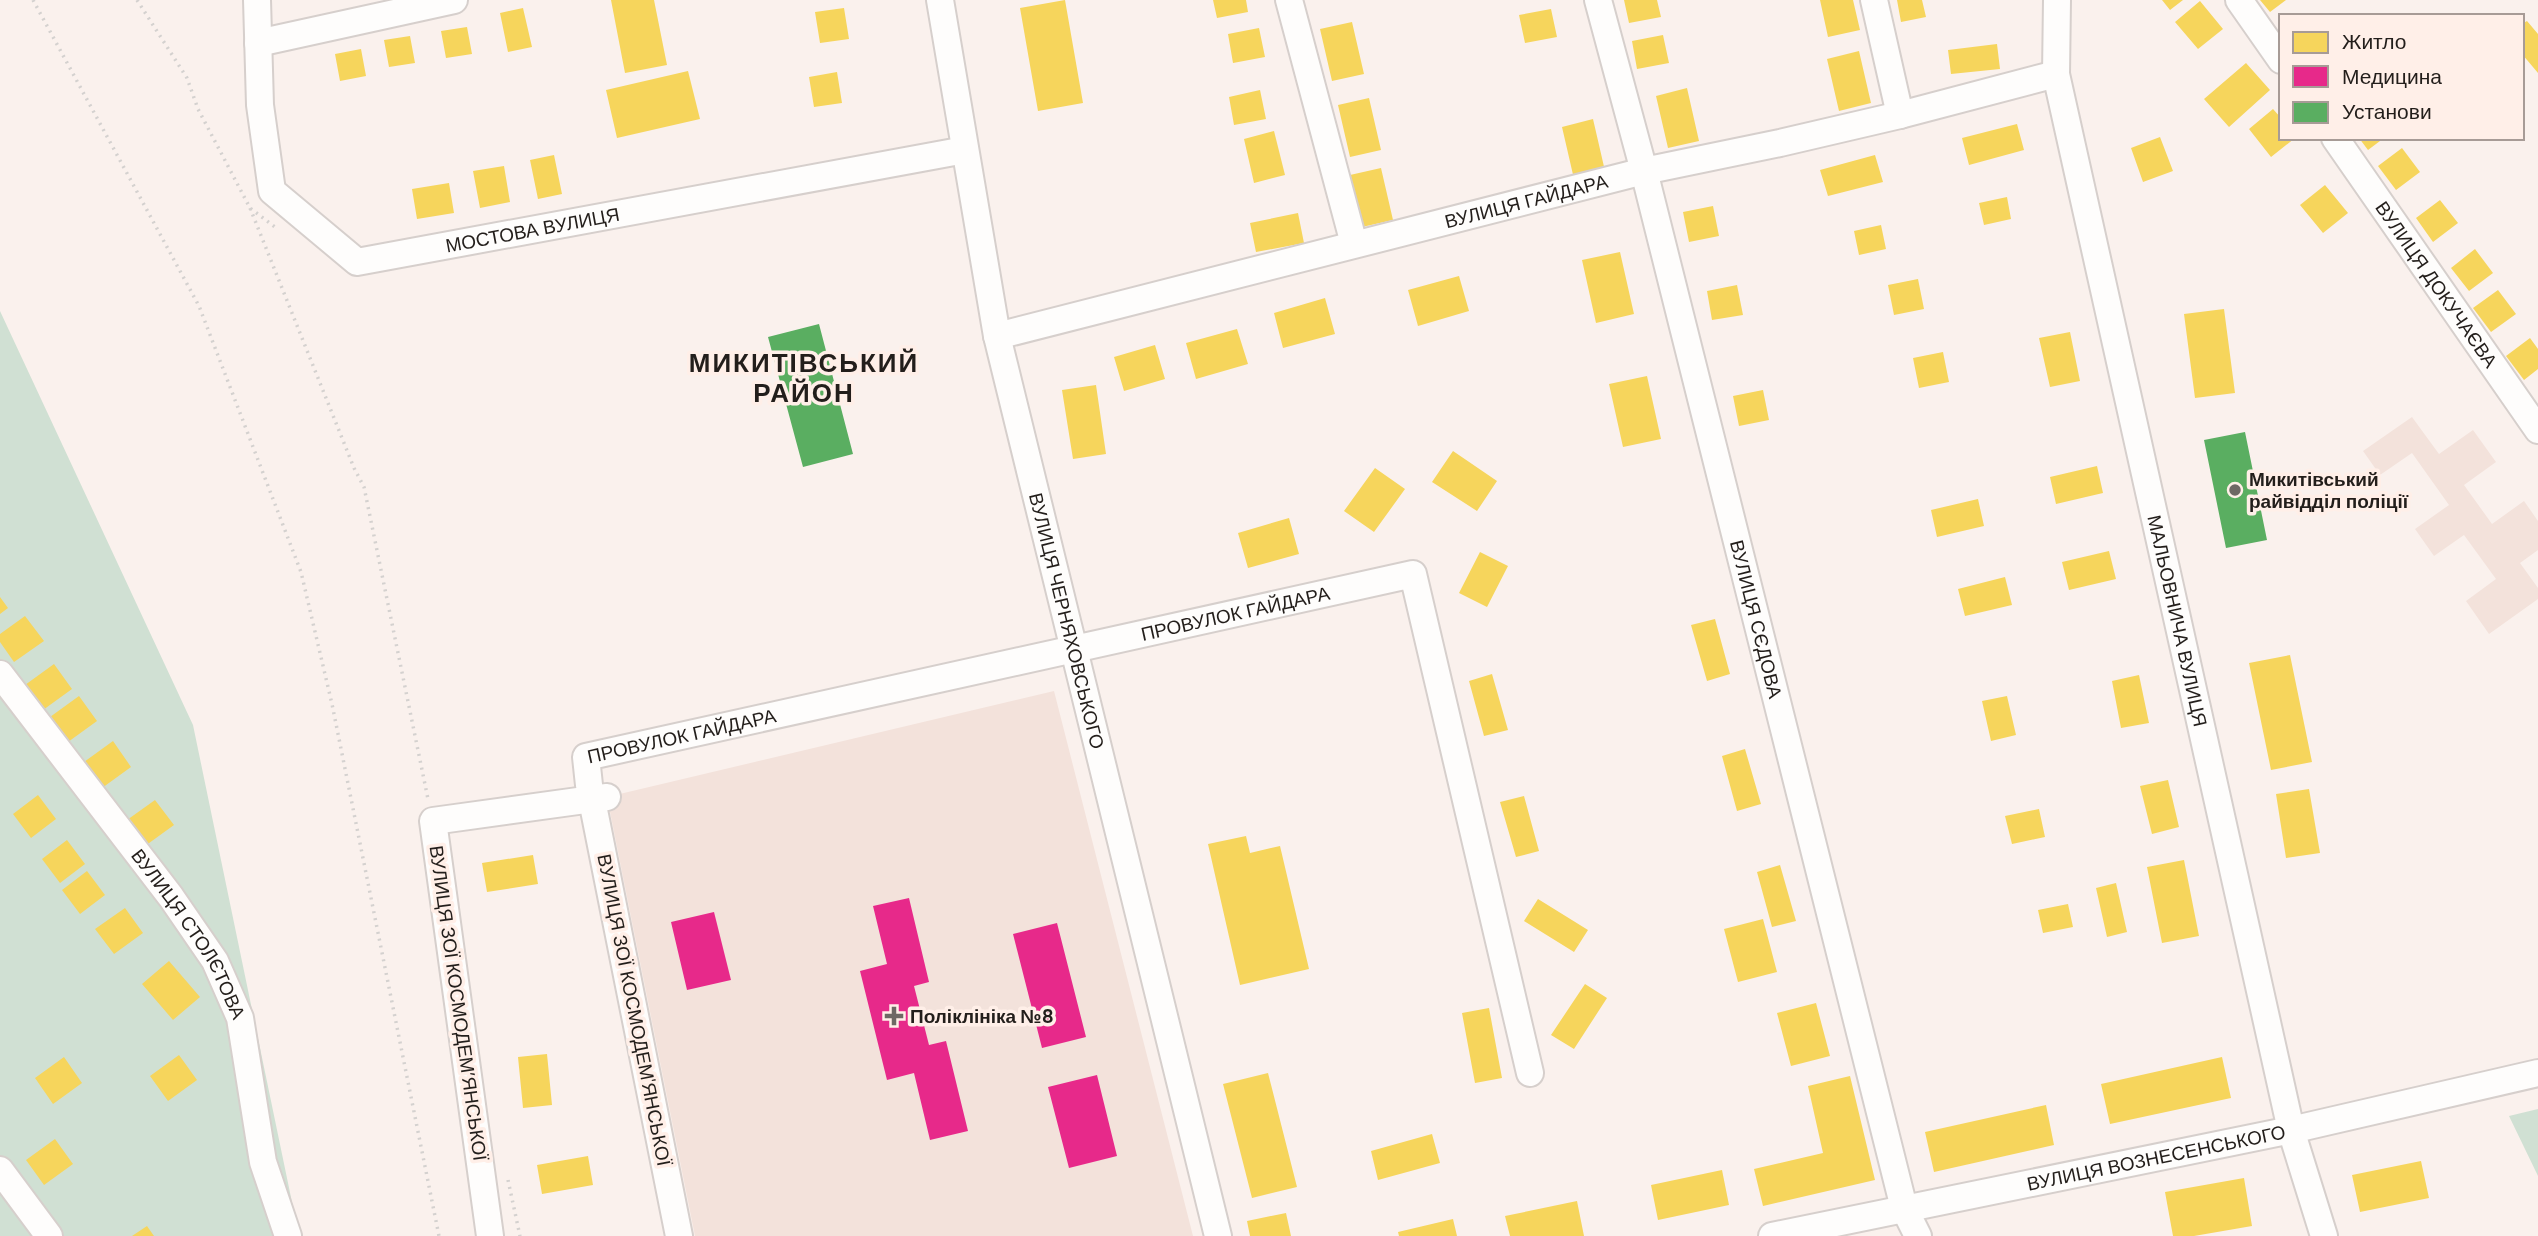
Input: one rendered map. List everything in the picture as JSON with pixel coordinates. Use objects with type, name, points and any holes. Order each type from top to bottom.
[{"type":"street","points":[[257,0],[258,43],[454,0]]},
{"type":"street","name":"ВУЛИЦЯ ЧЕРНЯХОВСЬКОГО","points":[[940,0],[998,336],[1218,1236]]},
{"type":"street","points":[[1289,0],[1354,244]]},
{"type":"street","name":"ВУЛИЦЯ СЄДОВА","points":[[1598,0],[1644,171],[1904,1208],[1918,1236]]},
{"type":"street","points":[[1874,0],[1900,115]]},
{"type":"street","name":"МАЛЬОВНИЧА ВУЛИЦЯ","points":[[2057,0],[2056,74],[2291,1130],[2324,1236]]},
{"type":"street","points":[[2239,0],[2279,57]]},
{"type":"street","name":"МОСТОВА ВУЛИЦЯ","points":[[258,43],[260,105],[272,191],[357,262],[965,150]]},
{"type":"street","name":"ВУЛИЦЯ ГАЙДАРА","points":[[998,336],[1644,171],[1900,115],[2056,74]]},
{"type":"street","name":"ВУЛИЦЯ ДОКУЧАЄВА","points":[[2337,140],[2538,430]]},
{"type":"street","name":"ПРОВУЛОК ГАЙДАРА","points":[[596,794],[586,757],[1413,574],[1530,1073]]},
{"type":"street","name":"ВУЛИЦЯ СТОЛЄТОВА","points":[[0,674],[171,897],[215,961],[240,1018],[263,1162],[288,1236]]},
{"type":"street","name":"ВУЛИЦЯ ЗОЇ КОСМОДЕМ’ЯНСЬКОЇ","points":[[490,1236],[433,821],[596,794]]},
{"type":"street","name":"ВУЛИЦЯ ЗОЇ КОСМОДЕМ'ЯНСЬКОЇ","points":[[596,794],[679,1236]]},
{"type":"street","name":"ВУЛИЦЯ ВОЗНЕСЕНСЬКОГО","points":[[1772,1236],[2291,1130],[2538,1073]]},
{"type":"street","points":[[0,1170],[49,1236]]},
{"type":"path","points":[[33,0],[199,306],[301,572],[332,704],[439,1236]]},
{"type":"path","points":[[137,0],[187,78],[198,109],[250,208],[364,487],[433,821]]},
{"type":"path","points":[[250,208],[277,228]]},
{"type":"path","points":[[506,1169],[520,1236]]},
{"type":"shaded area","points":[[2412,417],[2439,454],[2473,430],[2496,462],[2464,485],[2492,524],[2524,501],[2538,521],[2538,550],[2520,563],[2538,588],[2538,599],[2489,634],[2466,601],[2496,579],[2464,535],[2434,556],[2415,529],[2449,505],[2412,453],[2380,475],[2363,451]]},
{"type":"shaded area","name":"Поліклініка №8","points":[[1054,691],[1193,1236],[695,1236],[607,797]]},
{"type":"green space","points":[[0,311],[193,725],[299,1236],[0,1236]]},
{"type":"green space","points":[[2538,1109],[2538,1176],[2509,1116]]},
{"type":"building: Житло","points":[[611,0],[654,0],[667,65],[625,73]]},
{"type":"building: Житло","points":[[1065,0],[1083,103],[1038,111],[1020,8]]},
{"type":"building: Житло","points":[[1213,0],[1246,0],[1248,12],[1217,18]]},
{"type":"building: Житло","points":[[1624,0],[1657,0],[1661,17],[1629,23]]},
{"type":"building: Житло","points":[[1820,0],[1853,0],[1860,30],[1828,37]]},
{"type":"building: Житло","points":[[1897,0],[1922,0],[1926,17],[1901,22]]},
{"type":"building: Житло","points":[[2162,0],[2183,0],[2170,10]]},
{"type":"building: Житло","points":[[2260,0],[2286,0],[2270,12]]},
{"type":"building: Житло","points":[[2200,1],[2223,29],[2198,49],[2175,22]]},
{"type":"building: Житло","points":[[523,8],[532,47],[508,52],[500,13]]},
{"type":"building: Житло","points":[[844,8],[849,39],[820,43],[815,12]]},
{"type":"building: Житло","points":[[1551,9],[1557,37],[1525,43],[1519,15]]},
{"type":"building: Житло","points":[[2527,21],[2538,34],[2538,73],[2524,56],[2524,23]]},
{"type":"building: Житло","points":[[1352,22],[1364,74],[1332,81],[1320,29]]},
{"type":"building: Житло","points":[[467,27],[472,54],[446,58],[441,31]]},
{"type":"building: Житло","points":[[1259,28],[1265,57],[1233,63],[1228,34]]},
{"type":"building: Житло","points":[[1663,35],[1669,63],[1637,69],[1632,41]]},
{"type":"building: Житло","points":[[410,36],[415,63],[389,67],[384,40]]},
{"type":"building: Житло","points":[[1997,44],[2000,69],[1951,74],[1948,50]]},
{"type":"building: Житло","points":[[361,49],[366,76],[340,81],[335,54]]},
{"type":"building: Житло","points":[[1859,51],[1871,103],[1839,111],[1827,59]]},
{"type":"building: Житло","points":[[2246,63],[2270,90],[2229,127],[2204,99]]},
{"type":"building: Житло","points":[[688,71],[700,119],[617,138],[606,90]]},
{"type":"building: Житло","points":[[837,72],[842,103],[814,107],[809,77]]},
{"type":"building: Житло","points":[[1687,88],[1699,141],[1668,148],[1656,96]]},
{"type":"building: Житло","points":[[1260,90],[1266,119],[1234,125],[1229,97]]},
{"type":"building: Житло","points":[[1369,98],[1381,150],[1350,157],[1338,105]]},
{"type":"building: Житло","points":[[2273,109],[2279,116],[2279,140],[2292,140],[2271,157],[2249,129]]},
{"type":"building: Житло","points":[[1593,119],[1605,171],[1574,179],[1562,127]]},
{"type":"building: Житло","points":[[2017,124],[2024,150],[1969,165],[1962,138]]},
{"type":"building: Житло","points":[[1274,131],[1285,175],[1254,183],[1244,139]]},
{"type":"building: Житло","points":[[2160,137],[2173,171],[2143,182],[2131,148]]},
{"type":"building: Житло","points":[[2360,140],[2381,140],[2368,150]]},
{"type":"building: Житло","points":[[2402,148],[2420,172],[2396,190],[2378,166]]},
{"type":"building: Житло","points":[[554,155],[562,194],[538,199],[530,160]]},
{"type":"building: Житло","points":[[1875,155],[1883,182],[1828,196],[1820,170]]},
{"type":"building: Житло","points":[[504,166],[510,202],[480,208],[473,171]]},
{"type":"building: Житло","points":[[1381,168],[1393,220],[1362,227],[1350,175]]},
{"type":"building: Житло","points":[[449,183],[454,213],[417,219],[412,189]]},
{"type":"building: Житло","points":[[2325,185],[2348,213],[2323,233],[2300,205]]},
{"type":"building: Житло","points":[[2007,197],[2011,219],[1984,225],[1979,203]]},
{"type":"building: Житло","points":[[2440,200],[2458,223],[2433,242],[2416,218]]},
{"type":"building: Житло","points":[[1713,206],[1719,236],[1689,242],[1683,212]]},
{"type":"building: Житло","points":[[1298,213],[1304,243],[1256,252],[1250,223]]},
{"type":"building: Житло","points":[[1881,225],[1886,249],[1859,255],[1854,231]]},
{"type":"building: Житло","points":[[2475,249],[2493,273],[2469,291],[2451,268]]},
{"type":"building: Житло","points":[[1620,252],[1634,314],[1596,323],[1582,260]]},
{"type":"building: Житло","points":[[1459,276],[1469,311],[1418,326],[1408,290]]},
{"type":"building: Житло","points":[[1918,279],[1924,309],[1894,315],[1888,285]]},
{"type":"building: Житло","points":[[1737,285],[1743,315],[1712,320],[1707,291]]},
{"type":"building: Житло","points":[[2498,290],[2516,314],[2491,332],[2473,308]]},
{"type":"building: Житло","points":[[1325,298],[1335,334],[1283,348],[1274,313]]},
{"type":"building: Житло","points":[[2224,309],[2235,393],[2195,398],[2184,314]]},
{"type":"building: Житло","points":[[1237,329],[1248,364],[1196,379],[1186,343]]},
{"type":"building: Житло","points":[[2070,332],[2080,381],[2050,387],[2039,338]]},
{"type":"building: Житло","points":[[2530,338],[2538,349],[2538,369],[2524,380],[2506,356]]},
{"type":"building: Житло","points":[[1155,345],[1165,379],[1124,391],[1114,357]]},
{"type":"building: Житло","points":[[1943,352],[1949,382],[1919,388],[1913,358]]},
{"type":"building: Житло","points":[[1647,376],[1661,439],[1623,447],[1609,384]]},
{"type":"building: Житло","points":[[1096,385],[1106,454],[1073,459],[1062,390]]},
{"type":"building: Житло","points":[[1763,390],[1769,420],[1739,426],[1733,396]]},
{"type":"building: Житло","points":[[1453,451],[1497,481],[1477,511],[1432,482]]},
{"type":"building: Житло","points":[[2097,466],[2103,493],[2056,504],[2050,477]]},
{"type":"building: Житло","points":[[1375,468],[1405,489],[1374,532],[1344,511]]},
{"type":"building: Житло","points":[[1978,499],[1984,526],[1937,537],[1931,510]]},
{"type":"building: Житло","points":[[1289,518],[1299,554],[1248,568],[1238,533]]},
{"type":"building: Житло","points":[[2109,551],[2116,579],[2069,590],[2062,562]]},
{"type":"building: Житло","points":[[1480,552],[1508,566],[1487,607],[1459,593]]},
{"type":"building: Житло","points":[[2005,577],[2012,605],[1965,616],[1958,589]]},
{"type":"building: Житло","points":[[0,597],[8,608],[0,614]]},
{"type":"building: Житло","points":[[25,616],[44,641],[14,662],[0,642],[0,634]]},
{"type":"building: Житло","points":[[1715,619],[1730,674],[1707,681],[1691,625]]},
{"type":"building: Житло","points":[[2290,655],[2312,762],[2271,770],[2249,663]]},
{"type":"building: Житло","points":[[54,664],[72,689],[43,710],[25,685]]},
{"type":"building: Житло","points":[[1492,674],[1508,730],[1484,736],[1469,681]]},
{"type":"building: Житло","points":[[2139,675],[2149,723],[2121,728],[2112,681]]},
{"type":"building: Житло","points":[[79,696],[97,721],[68,742],[50,717]]},
{"type":"building: Житло","points":[[2007,696],[2016,735],[1991,741],[1982,701]]},
{"type":"building: Житло","points":[[113,741],[131,767],[102,788],[84,762]]},
{"type":"building: Житло","points":[[1745,749],[1761,804],[1737,811],[1722,756]]},
{"type":"building: Житло","points":[[2168,780],[2179,827],[2152,834],[2140,786]]},
{"type":"building: Житло","points":[[2309,789],[2320,853],[2286,858],[2276,794]]},
{"type":"building: Житло","points":[[38,795],[56,819],[31,838],[13,814]]},
{"type":"building: Житло","points":[[1524,796],[1539,851],[1516,857],[1500,802]]},
{"type":"building: Житло","points":[[155,800],[174,825],[145,846],[127,820]]},
{"type":"building: Житло","points":[[2039,809],[2045,837],[2012,844],[2005,816]]},
{"type":"building: Житло","points":[[1246,836],[1250,853],[1280,846],[1309,969],[1240,985],[1208,844]]},
{"type":"building: Житло","points":[[67,840],[85,864],[60,883],[42,859]]},
{"type":"building: Житло","points":[[533,855],[538,884],[487,892],[482,863]]},
{"type":"building: Житло","points":[[2184,860],[2199,936],[2162,943],[2147,867]]},
{"type":"building: Житло","points":[[1780,865],[1796,921],[1772,927],[1757,872]]},
{"type":"building: Житло","points":[[87,871],[105,895],[80,914],[62,890]]},
{"type":"building: Житло","points":[[2116,883],[2127,932],[2107,937],[2096,888]]},
{"type":"building: Житло","points":[[1538,899],[1588,930],[1574,952],[1524,921]]},
{"type":"building: Житло","points":[[2068,904],[2073,927],[2043,933],[2038,910]]},
{"type":"building: Житло","points":[[125,908],[143,933],[114,954],[95,929]]},
{"type":"building: Житло","points":[[1763,919],[1777,972],[1738,982],[1724,929]]},
{"type":"building: Житло","points":[[169,961],[200,997],[173,1020],[142,984]]},
{"type":"building: Житло","points":[[1585,984],[1607,998],[1574,1049],[1551,1035]]},
{"type":"building: Житло","points":[[1816,1003],[1830,1056],[1791,1066],[1777,1013]]},
{"type":"building: Житло","points":[[1489,1008],[1502,1078],[1475,1083],[1462,1013]]},
{"type":"building: Житло","points":[[547,1054],[552,1105],[523,1108],[518,1057]]},
{"type":"building: Житло","points":[[179,1055],[197,1080],[168,1101],[150,1076]]},
{"type":"building: Житло","points":[[64,1057],[82,1083],[53,1104],[35,1078]]},
{"type":"building: Житло","points":[[2222,1057],[2231,1098],[2110,1124],[2101,1084]]},
{"type":"building: Житло","points":[[1268,1073],[1297,1187],[1252,1198],[1223,1084]]},
{"type":"building: Житло","points":[[1850,1076],[1875,1180],[1763,1206],[1754,1169],[1823,1153],[1808,1086]]},
{"type":"building: Житло","points":[[2046,1105],[2054,1145],[1934,1172],[1925,1132]]},
{"type":"building: Житло","points":[[1432,1134],[1440,1163],[1378,1180],[1371,1151]]},
{"type":"building: Житло","points":[[55,1139],[73,1164],[44,1185],[26,1160]]},
{"type":"building: Житло","points":[[588,1156],[593,1185],[542,1194],[537,1165]]},
{"type":"building: Житло","points":[[2421,1161],[2429,1198],[2360,1212],[2352,1175]]},
{"type":"building: Житло","points":[[1722,1170],[1729,1205],[1658,1220],[1651,1185]]},
{"type":"building: Житло","points":[[2244,1178],[2252,1226],[2194,1236],[2173,1236],[2165,1192]]},
{"type":"building: Житло","points":[[1577,1201],[1584,1236],[1510,1236],[1505,1216]]},
{"type":"building: Житло","points":[[1286,1213],[1291,1236],[1250,1236],[1247,1221]]},
{"type":"building: Житло","points":[[1453,1219],[1457,1236],[1399,1236],[1398,1232]]},
{"type":"building: Житло","points":[[147,1226],[154,1236],[132,1236]]},
{"type":"building: Медицина","points":[[909,898],[929,982],[914,986],[929,1045],[946,1041],[968,1131],[930,1140],[914,1073],[887,1080],[860,971],[887,964],[873,906]]},
{"type":"building: Медицина","points":[[714,912],[731,980],[687,990],[671,922]]},
{"type":"building: Медицина","points":[[1057,923],[1086,1037],[1042,1048],[1013,934]]},
{"type":"building: Медицина","points":[[1097,1075],[1117,1156],[1069,1168],[1048,1087]]},
{"type":"building: Установи","points":[[819,324],[853,454],[803,467],[768,337]]},
{"type":"building: Установи","name":"Микитівський райвідділ поліції","points":[[2245,432],[2267,540],[2226,548],[2204,440]]},
{"type":"place","name":"Микитівський райвідділ поліції","points":[[2235,490]]},
{"type":"place","name":"Поліклініка №8","points":[[894,1016]]},
{"type":"district","name":"МИКИТІВСЬКИЙ РАЙОН","points":[[804,378]]}]
